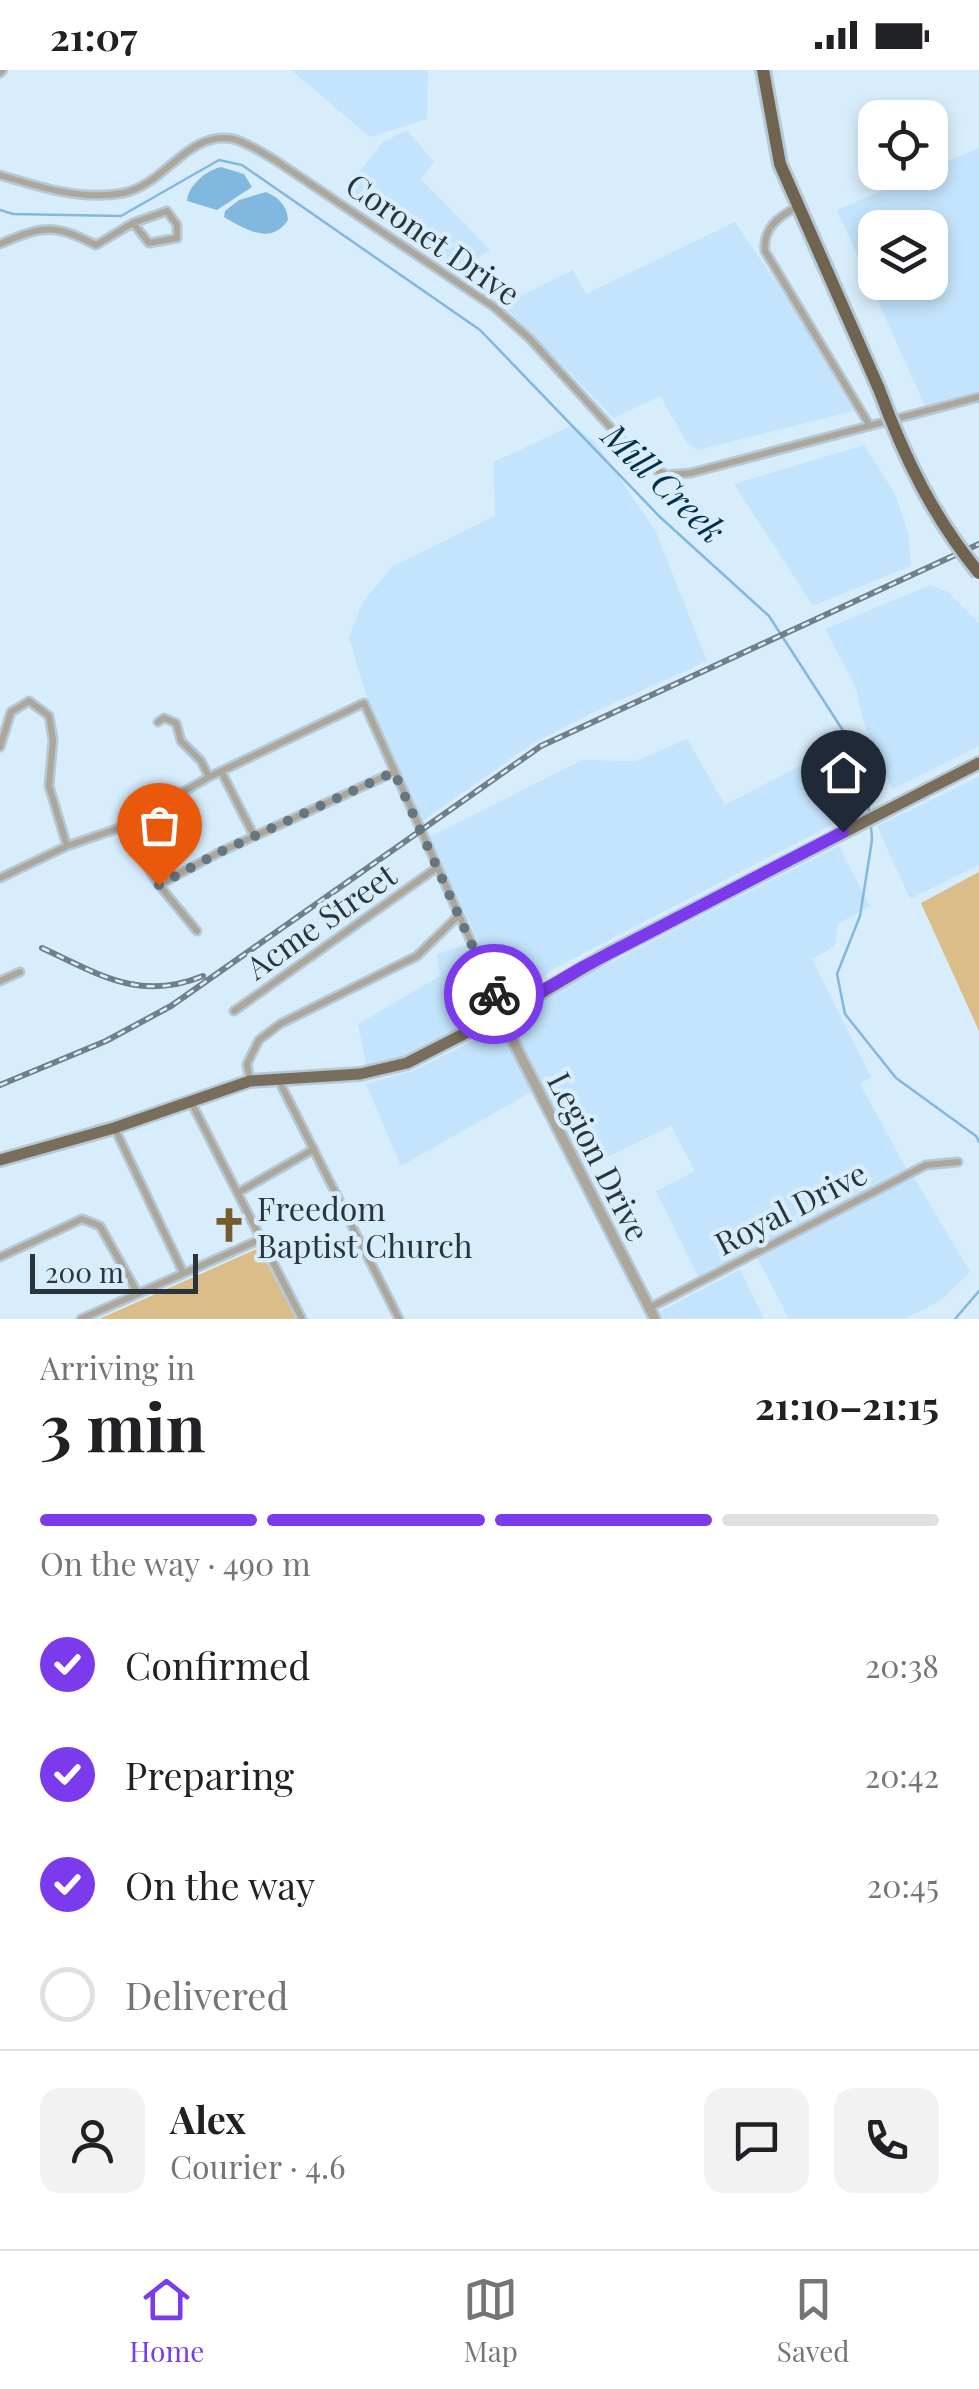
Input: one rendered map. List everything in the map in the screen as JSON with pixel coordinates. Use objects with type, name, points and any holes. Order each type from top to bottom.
[{"type":"highway","points":[[763,70],[776,147],[797,208],[928,502],[979,573]]},
{"type":"main road","points":[[0,1160],[114,1128],[250,1081],[360,1074],[408,1064],[583,967],[979,763]]},
{"type":"street","name":"Coronet Drive","points":[[0,175],[69,193],[109,195],[143,186],[201,143],[223,138],[244,143],[291,170],[494,306],[530,339],[643,463],[660,474],[691,473],[979,397]]},
{"type":"street","points":[[797,208],[782,215],[769,229],[764,252],[870,426]]},
{"type":"street","points":[[0,244],[26,233],[61,228],[96,245],[133,223],[167,211],[177,225],[177,238],[149,243],[133,223]]},
{"type":"street","points":[[0,747],[12,712],[29,701],[49,716],[53,740],[50,786],[67,846]]},
{"type":"street","points":[[0,878],[67,846],[122,826],[208,776],[364,703],[503,1014]]},
{"type":"street","points":[[158,722],[164,718],[176,724],[181,741],[201,761],[208,776]]},
{"type":"street","points":[[221,771],[254,836]]},
{"type":"street","points":[[159,885],[394,772]]},
{"type":"street","points":[[122,826],[159,885],[197,931]]},
{"type":"street","name":"Acme Street","points":[[234,1011],[435,868]]},
{"type":"street","points":[[250,1081],[247,1064],[259,1040],[280,1024],[417,956],[458,916]]},
{"type":"street","points":[[0,981],[20,972]]},
{"type":"street","name":"Legion Drive","points":[[503,1014],[655,1319]]},
{"type":"street","points":[[278,1078],[399,1319]]},
{"type":"street","points":[[190,1102],[302,1319]]},
{"type":"street","points":[[114,1128],[183,1272]]},
{"type":"street","points":[[239,1192],[314,1149]]},
{"type":"street","name":"Royal Drive","points":[[649,1308],[926,1165],[958,1162]]},
{"type":"street","points":[[0,1256],[82,1219],[100,1226],[137,1292]]},
{"type":"street","points":[[80,1319],[261,1239]]},
{"type":"shaded area","points":[[291,70],[428,70],[427,119],[370,137]]},
{"type":"shaded area","points":[[407,130],[434,162],[421,179],[490,250],[457,271],[344,191],[383,142]]},
{"type":"shaded area","points":[[979,148],[979,391],[925,406],[877,300],[948,300],[948,210],[858,210],[858,257],[837,210],[883,190],[948,190],[948,161]]},
{"type":"shaded area","points":[[221,167],[244,174],[252,187],[217,210],[187,201],[199,180]]},
{"type":"shaded area","points":[[266,192],[286,210],[288,220],[281,228],[258,233],[224,217],[225,211],[239,200]]},
{"type":"shaded area","points":[[735,222],[793,307],[854,411],[698,450],[688,444],[660,396],[614,418],[503,305],[573,270],[586,294]]},
{"type":"shaded area","points":[[573,425],[596,443],[656,532],[707,661],[532,744],[421,822],[368,701],[349,638],[362,603],[393,566],[495,516],[494,462]]},
{"type":"shaded area","points":[[864,445],[895,494],[908,532],[911,566],[813,606],[734,484]]},
{"type":"shaded area","points":[[930,585],[948,592],[979,623],[979,746],[893,789],[863,720],[855,685],[825,629]]},
{"type":"shaded area","points":[[687,739],[725,805],[809,761],[839,821],[559,966],[515,996],[405,1057],[366,1064],[358,1024],[440,976],[437,954],[478,941],[430,837],[582,760],[636,761]]},
{"type":"shaded area","points":[[979,777],[979,865],[910,899],[877,826]]},
{"type":"shaded area","points":[[839,846],[870,906],[838,924],[835,946],[812,959],[871,1077],[860,1084],[907,1170],[698,1276],[656,1191],[695,1171],[671,1126],[573,1174],[533,1091],[401,1166],[366,1084],[413,1071],[435,1060],[528,1012],[584,976]]},
{"type":"shaded area","points":[[979,872],[979,1031],[921,903]]},
{"type":"shaded area","points":[[913,1176],[970,1272],[940,1301],[905,1319],[789,1319],[757,1257]]},
{"type":"shaded area","points":[[259,1248],[296,1319],[99,1319]]},
{"type":"shaded area","points":[[740,1269],[764,1319],[664,1319],[660,1312]]},
{"type":"waterway","name":"Mill Creek","points":[[0,210],[13,214],[121,216],[219,160],[242,165],[480,330],[660,517],[769,616],[842,729],[868,792],[869,813]]},
{"type":"waterway","name":"Mill Creek","points":[[871,826],[860,916],[837,974],[845,1014],[896,1078],[979,1142]]},
{"type":"waterway","name":"Mill Creek","points":[[955,1319],[979,1291]]},
{"type":"railway","points":[[0,1085],[106,1041],[171,1006],[541,746],[979,544]]},
{"type":"railway","points":[[42,948],[120,982],[159,986],[203,976]]},
{"type":"way so far","points":[[159,885],[220,852],[394,772],[494,994]]},
{"type":"place","name":"Freedom Baptist Church","points":[[229,1225]]},
{"type":"route","points":[[494,994],[503,1014],[583,967],[843,832]]}]
